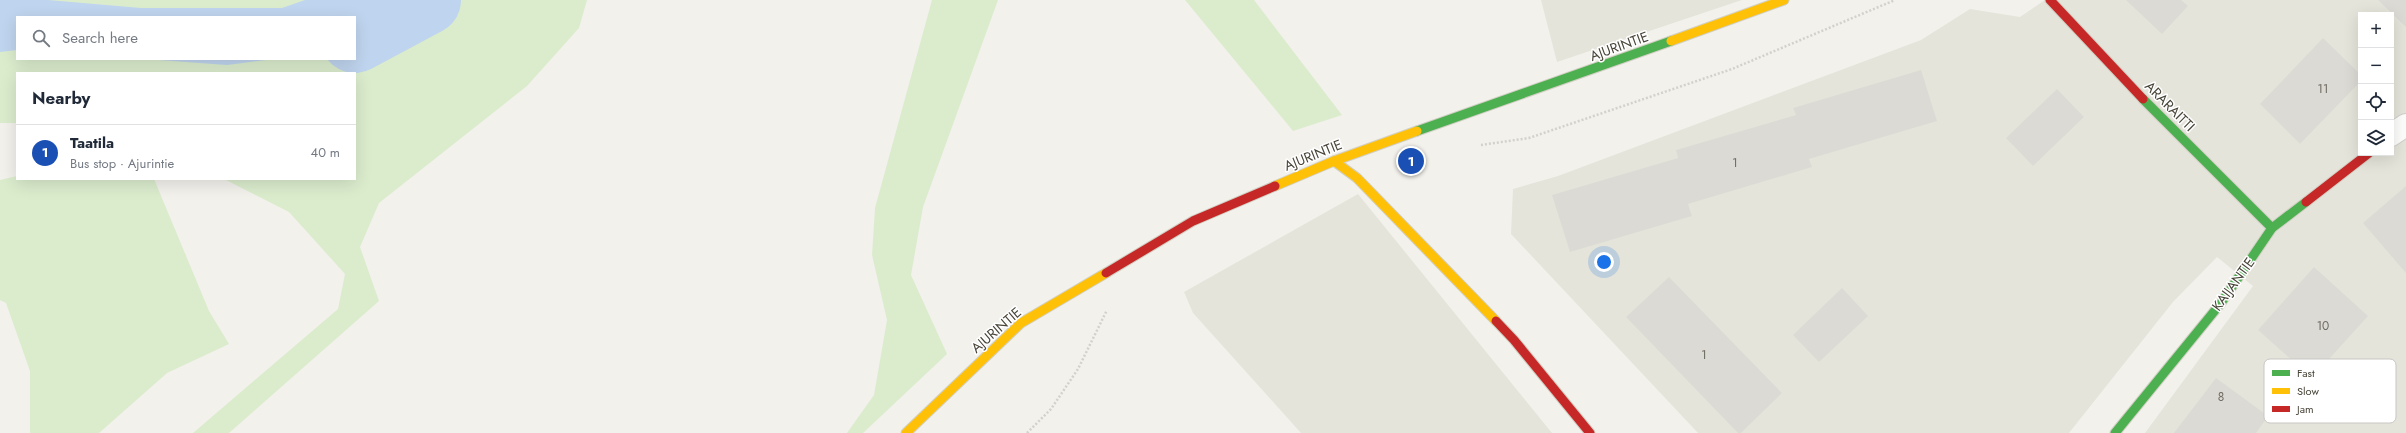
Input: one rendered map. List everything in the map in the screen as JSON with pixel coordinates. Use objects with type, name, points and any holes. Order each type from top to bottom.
[{"type":"street","name":"AJURINTIE","points":[[906,433],[1021,323],[1193,221],[1334,161],[1784,0]]},
{"type":"street","name":"ARARAITTI","points":[[2050,0],[2118,73],[2272,228]]},
{"type":"street","points":[[2394,133],[2406,125]]},
{"type":"street","name":"KAIJANTIE","points":[[2115,433],[2221,303],[2272,228],[2365,156]]},
{"type":"street","points":[[1334,161],[1357,178],[1514,340],[1590,433]]},
{"type":"path","points":[[1479,145],[1529,138],[1732,69],[1895,0]]},
{"type":"path","points":[[1027,433],[1051,409],[1078,369],[1108,308]]},
{"type":"shaded area","points":[[1541,0],[1742,0],[1557,62]]},
{"type":"shaded area","points":[[2045,0],[2406,0],[2406,433],[2145,433],[2253,286],[2217,257],[2173,302],[2069,433],[1698,433],[1511,234],[1513,189],[1558,176],[1921,40],[1970,9],[2020,17]]},
{"type":"shaded area","points":[[1358,194],[1552,433],[1301,433],[1193,313],[1184,292]]},
{"type":"green space","points":[[0,0],[587,0],[579,28],[527,86],[379,203],[360,247],[379,301],[229,433],[193,433],[338,309],[345,274],[289,212],[226,180],[356,180],[356,72],[16,72],[16,123],[0,123]]},
{"type":"green space","points":[[932,0],[998,0],[923,207],[911,275],[947,354],[863,433],[847,433],[874,395],[887,320],[872,255],[875,208]]},
{"type":"green space","points":[[1185,0],[1254,0],[1342,115],[1293,131]]},
{"type":"green space","points":[[16,176],[16,180],[154,180],[209,311],[229,344],[167,373],[99,433],[30,433],[30,371],[6,303],[0,300],[0,180]]},
{"type":"water","points":[[0,0],[48,0],[141,8],[282,8],[305,0],[421,0],[377,28],[356,37],[356,16],[16,16],[16,50],[0,52]]},
{"type":"water","points":[[159,60],[266,60],[227,65]]},
{"type":"building","points":[[2126,0],[2181,0],[2188,6],[2162,34]]},
{"type":"building","points":[[2378,0],[2406,0],[2406,27],[2394,15],[2394,12],[2390,12]]},
{"type":"building","points":[[2323,38],[2358,72],[2358,84],[2300,144],[2260,104]]},
{"type":"building","points":[[1921,70],[1937,121],[1809,159],[1812,167],[1688,204],[1692,216],[1570,252],[1552,195],[1678,158],[1676,150],[1796,115],[1793,108]]},
{"type":"building","points":[[2057,89],[2084,117],[2033,166],[2006,138]]},
{"type":"building","points":[[2406,186],[2406,273],[2363,223]]},
{"type":"building","points":[[2314,267],[2368,316],[2329,359],[2291,359],[2258,330]]},
{"type":"building","points":[[1669,277],[1782,393],[1741,433],[1738,433],[1626,317]]},
{"type":"building","points":[[1842,288],[1868,316],[1819,362],[1793,335]]},
{"type":"building","points":[[2216,378],[2264,413],[2264,422],[2256,433],[2174,433]]},
{"type":"waterway","points":[[356,37],[426,0]]},
{"type":"traffic: fast","points":[[1417,131],[1671,41]]},
{"type":"traffic: fast","points":[[2143,99],[2272,228]]},
{"type":"traffic: fast","points":[[2115,433],[2221,303],[2272,228],[2306,202]]},
{"type":"traffic: slow","points":[[1671,41],[1784,0]]},
{"type":"traffic: slow","points":[[1275,186],[1334,161],[1417,131]]},
{"type":"traffic: slow","points":[[1334,161],[1357,178],[1496,321]]},
{"type":"traffic: slow","points":[[906,433],[1021,323],[1106,273]]},
{"type":"traffic: jam","points":[[2050,0],[2143,99]]},
{"type":"traffic: jam","points":[[2306,202],[2365,156]]},
{"type":"traffic: jam","points":[[1106,273],[1193,221],[1275,186]]},
{"type":"traffic: jam","points":[[1496,321],[1514,340],[1590,433]]},
{"type":"place","name":"Taatila","points":[[1411,161]]}]
